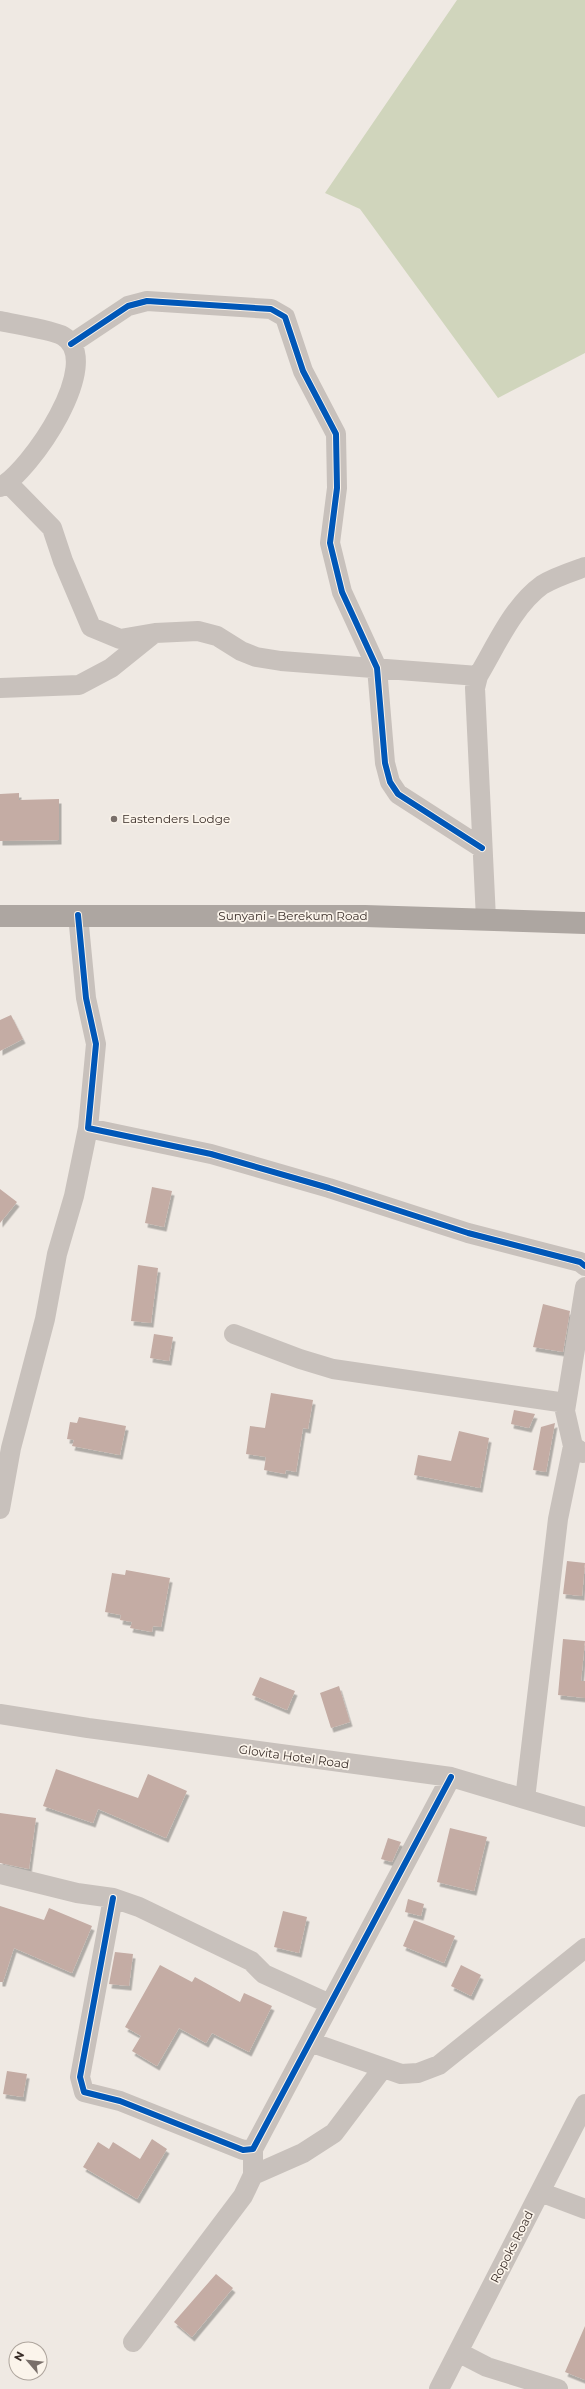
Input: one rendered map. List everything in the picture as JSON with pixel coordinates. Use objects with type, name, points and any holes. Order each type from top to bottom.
[{"type":"main road","name":"Sunyani - Berekum Road","points":[[0,916],[365,916],[585,923]]},
{"type":"street","points":[[71,344],[128,306],[147,301],[271,309],[285,317],[304,370],[336,434],[337,488],[330,543],[342,592],[376,668],[384,763],[390,782],[398,794],[482,848]]},
{"type":"street","points":[[0,321],[63,336],[71,344],[75,352],[75,366],[68,393],[58,420],[39,448],[4,485],[52,528],[63,561],[91,627],[120,639],[155,633],[198,631],[217,636],[241,651],[256,657],[478,676]]},
{"type":"street","points":[[486,919],[475,688],[478,676],[523,602],[542,585],[565,574],[585,568]]},
{"type":"street","points":[[0,688],[79,685],[111,668],[155,633]]},
{"type":"street","points":[[0,1509],[11,1448],[46,1319],[56,1254],[74,1196],[88,1128],[96,1044],[86,998],[78,915]]},
{"type":"street","points":[[88,1128],[211,1154],[329,1188],[468,1233],[580,1262],[585,1266]]},
{"type":"street","points":[[525,1799],[558,1519],[579,1450],[565,1411],[585,1287]]},
{"type":"street","points":[[234,1334],[300,1359],[333,1368],[566,1403]]},
{"type":"street","name":"Glovita Hotel Road","points":[[0,1714],[316,1760],[451,1777],[585,1817]]},
{"type":"street","points":[[133,2342],[243,2196],[252,2175],[253,2149],[451,1777]]},
{"type":"street","points":[[0,1874],[77,1893],[113,1898],[139,1907],[251,1960],[264,1974],[330,2004]]},
{"type":"street","points":[[113,1898],[80,2077],[84,2092],[120,2101],[243,2150],[253,2149]]},
{"type":"street","points":[[310,2042],[401,2074],[418,2073],[439,2065],[585,1948]]},
{"type":"street","points":[[252,2175],[303,2153],[334,2133],[383,2068]]},
{"type":"street","name":"Ropoks Road","points":[[438,2389],[585,2104]]},
{"type":"street","points":[[540,2192],[585,2210]]},
{"type":"street","points":[[458,2352],[486,2368],[558,2389]]},
{"type":"green space","points":[[457,0],[585,0],[585,353],[498,398],[360,209],[325,193]]},
{"type":"building","points":[[19,793],[19,800],[59,799],[59,840],[0,841],[0,794]]},
{"type":"building","points":[[11,1015],[23,1039],[0,1051],[0,1020]]},
{"type":"building","points":[[152,1187],[172,1191],[164,1227],[145,1223]]},
{"type":"building","points":[[0,1189],[17,1202],[0,1223]]},
{"type":"building","points":[[138,1265],[158,1268],[151,1323],[131,1321]]},
{"type":"building","points":[[543,1304],[570,1311],[563,1352],[533,1347]]},
{"type":"building","points":[[154,1334],[173,1337],[169,1361],[150,1358]]},
{"type":"building","points":[[271,1393],[313,1400],[308,1429],[303,1428],[296,1472],[286,1470],[285,1474],[264,1470],[266,1457],[246,1454],[250,1426],[265,1428]]},
{"type":"building","points":[[514,1410],[535,1414],[529,1428],[511,1424]]},
{"type":"building","points":[[79,1417],[126,1426],[120,1455],[72,1446],[74,1440],[67,1439],[70,1422],[77,1423]]},
{"type":"building","points":[[555,1423],[546,1472],[533,1470],[541,1427]]},
{"type":"building","points":[[459,1431],[489,1438],[480,1488],[414,1475],[418,1455],[451,1461]]},
{"type":"building","points":[[567,1561],[585,1563],[582,1596],[563,1594]]},
{"type":"building","points":[[126,1570],[170,1578],[161,1627],[153,1626],[152,1632],[130,1628],[132,1622],[120,1620],[121,1615],[105,1612],[112,1573],[125,1575]]},
{"type":"building","points":[[563,1639],[585,1641],[581,1681],[585,1681],[585,1698],[558,1695]]},
{"type":"building","points":[[260,1677],[295,1691],[287,1710],[252,1695]]},
{"type":"building","points":[[339,1686],[350,1722],[331,1728],[320,1693]]},
{"type":"building","points":[[56,1769],[138,1798],[148,1774],[187,1791],[166,1838],[98,1809],[93,1823],[43,1806]]},
{"type":"building","points":[[0,1813],[36,1818],[29,1869],[0,1863]]},
{"type":"building","points":[[450,1828],[487,1837],[474,1891],[437,1882]]},
{"type":"building","points":[[388,1838],[401,1842],[392,1862],[381,1859]]},
{"type":"building","points":[[408,1899],[424,1904],[421,1916],[405,1912]]},
{"type":"building","points":[[0,1906],[44,1920],[49,1908],[92,1926],[72,1973],[14,1948],[3,1982],[0,1982]]},
{"type":"building","points":[[283,1911],[307,1917],[299,1953],[274,1947]]},
{"type":"building","points":[[414,1920],[455,1936],[444,1963],[403,1946]]},
{"type":"building","points":[[115,1952],[133,1954],[129,1986],[109,1984]]},
{"type":"building","points":[[160,1965],[192,1982],[195,1977],[240,2002],[244,1993],[272,2006],[249,2052],[212,2033],[206,2043],[179,2028],[157,2066],[132,2051],[141,2036],[125,2027]]},
{"type":"building","points":[[461,1965],[481,1975],[471,1996],[451,1986]]},
{"type":"building","points":[[7,2071],[27,2074],[23,2097],[3,2094]]},
{"type":"building","points":[[152,2139],[167,2149],[137,2199],[83,2167],[98,2142],[109,2149],[113,2142],[140,2159]]},
{"type":"building","points":[[216,2274],[233,2288],[192,2337],[174,2322]]},
{"type":"building","points":[[585,2326],[585,2380],[565,2372]]},
{"type":"cycle path","points":[[71,344],[128,306],[147,301],[271,309],[285,317],[303,371],[336,434],[337,488],[330,543],[342,592],[377,668],[385,763],[390,782],[398,794],[482,848]]},
{"type":"cycle path","points":[[78,915],[86,998],[96,1044],[88,1128],[211,1154],[329,1188],[468,1233],[580,1262],[585,1266]]},
{"type":"cycle path","points":[[113,1898],[80,2077],[84,2092],[120,2101],[243,2150],[253,2149],[451,1777]]},
{"type":"place","name":"Eastenders Lodge","points":[[114,819]]}]
